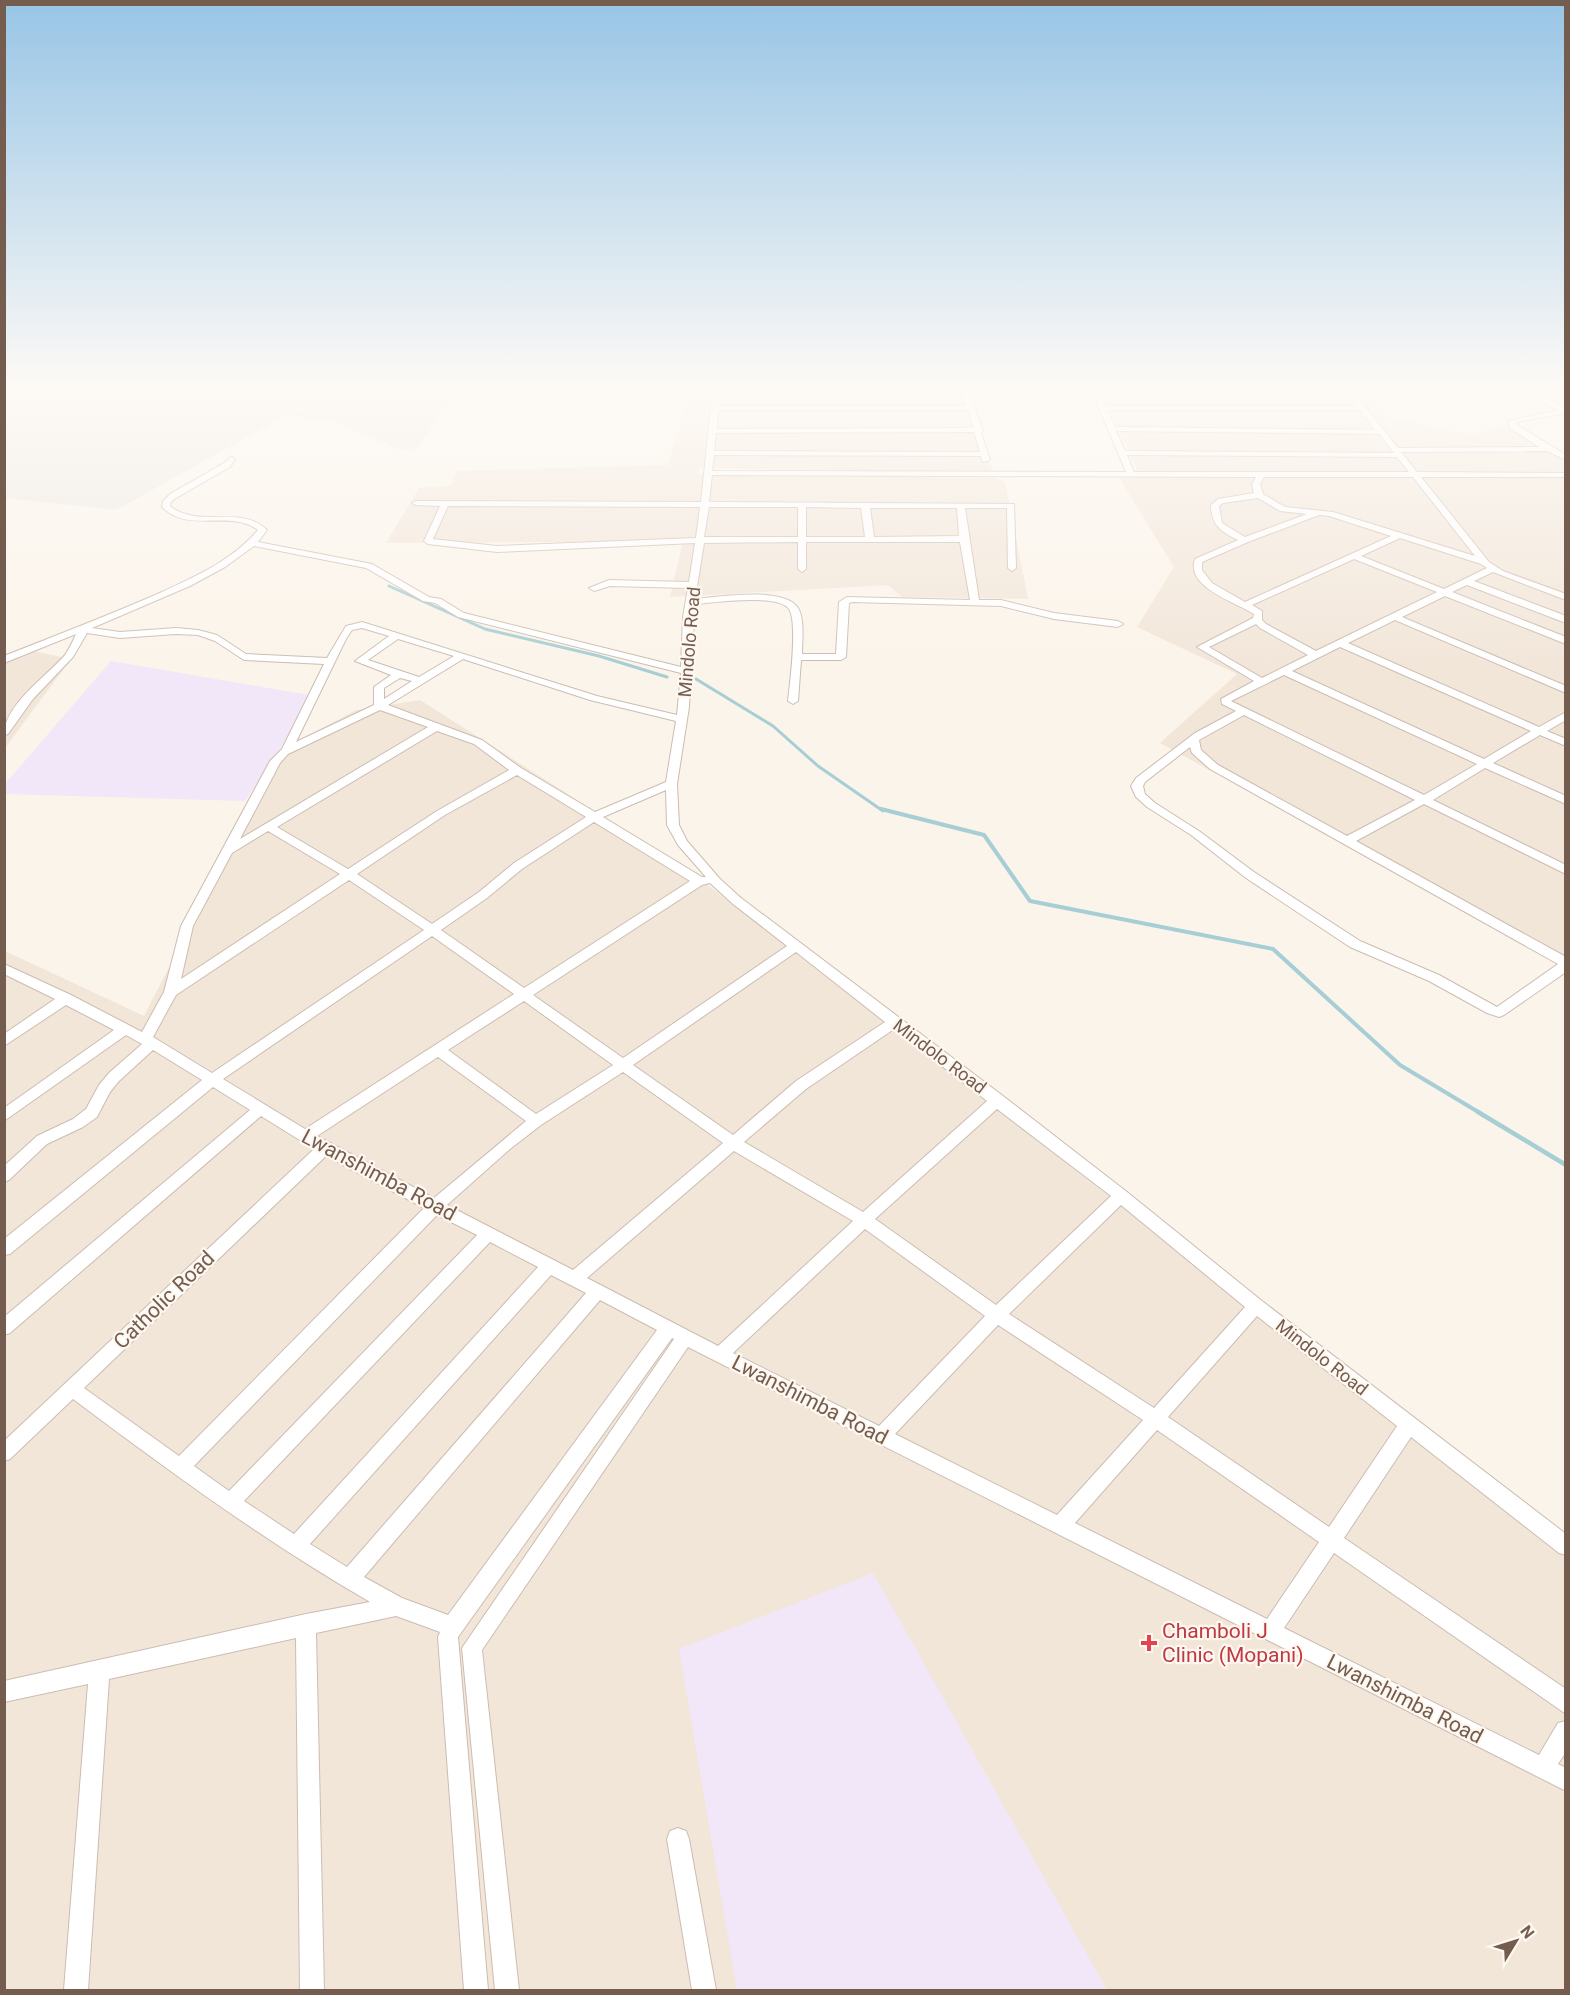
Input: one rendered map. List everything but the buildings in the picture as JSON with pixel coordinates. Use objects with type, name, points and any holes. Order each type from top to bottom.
[{"type":"street","points":[[4,660],[177,588],[223,565],[252,543],[263,530],[256,525],[230,519],[184,517],[175,515],[166,507],[167,501],[172,496],[196,482]]},
{"type":"street","name":"Mindolo Road","points":[[706,482],[687,632],[681,719],[671,784],[673,825],[682,842],[716,882],[796,946],[998,1100],[1256,1306],[1566,1546]]},
{"type":"street","points":[[1240,482],[1283,509],[1320,512],[1484,562]]},
{"type":"street","points":[[1257,482],[1259,495]]},
{"type":"street","points":[[1423,482],[1484,562],[1492,569],[1566,597]]},
{"type":"street","points":[[1245,540],[1218,525],[1215,520],[1215,505],[1221,501],[1259,495]]},
{"type":"street","points":[[416,503],[1011,506],[1012,568]]},
{"type":"street","points":[[445,503],[428,541],[497,549],[700,540],[964,539]]},
{"type":"street","points":[[802,505],[802,569]]},
{"type":"street","points":[[866,505],[870,539]]},
{"type":"street","points":[[961,506],[975,603]]},
{"type":"street","points":[[1262,682],[1202,647],[1257,620],[1259,613],[1207,584],[1198,574],[1196,567],[1198,561],[1245,540],[1320,512]]},
{"type":"street","points":[[1245,604],[1398,536]]},
{"type":"street","points":[[252,543],[369,567],[461,615],[686,671]]},
{"type":"street","points":[[1354,556],[1566,641]]},
{"type":"street","points":[[1492,569],[1225,700],[1566,870]]},
{"type":"street","points":[[1468,582],[1566,620]]},
{"type":"street","points":[[594,588],[609,583],[693,585]]},
{"type":"street","points":[[691,602],[770,597],[788,602],[794,609],[796,657],[793,701]]},
{"type":"street","points":[[796,657],[841,657],[844,602],[850,599],[1001,603],[1054,616],[1118,624]]},
{"type":"street","points":[[1395,617],[1566,690]]},
{"type":"street","points":[[1257,620],[1276,635],[1316,655]]},
{"type":"street","points":[[287,750],[341,639],[349,628],[362,625],[594,698],[681,719]]},
{"type":"street","points":[[84,628],[118,635],[150,632],[204,634],[218,639],[244,657],[330,661]]},
{"type":"street","points":[[4,732],[29,697],[70,655],[84,628]]},
{"type":"street","points":[[397,635],[360,660],[421,681]]},
{"type":"street","points":[[1339,643],[1566,743]]},
{"type":"street","points":[[4,1176],[42,1140],[78,1123],[92,1113],[104,1089],[148,1041],[171,992],[187,926],[275,761],[287,750],[380,705],[462,655]]},
{"type":"street","points":[[1284,671],[1566,801]]},
{"type":"street","points":[[380,705],[379,687],[399,674]]},
{"type":"street","points":[[380,705],[436,728],[478,741],[517,770],[699,881],[716,882]]},
{"type":"street","points":[[1194,740],[1196,751],[1214,767],[1566,964],[1499,1012],[1434,978],[1355,944],[1258,880],[1140,795],[1137,786],[1140,780],[1199,735],[1244,711]]},
{"type":"street","points":[[1347,841],[1426,799],[1566,715]]},
{"type":"street","points":[[227,851],[436,728]]},
{"type":"street","points":[[171,992],[441,813],[517,770]]},
{"type":"street","points":[[4,1249],[213,1079],[483,895],[518,866],[594,817],[671,784]]},
{"type":"street","points":[[269,827],[348,874],[432,930],[625,1064],[733,1143],[864,1220],[997,1315],[1155,1418],[1566,1704]]},
{"type":"street","points":[[304,1137],[699,881]]},
{"type":"street","points":[[180,1468],[436,1205],[505,1145],[536,1121],[625,1064],[796,946]]},
{"type":"street","name":"Lwanshimba Road","points":[[4,968],[148,1041],[324,1148],[677,1333],[1566,1780]]},
{"type":"street","points":[[4,1041],[66,998]]},
{"type":"street","points":[[575,1278],[825,1067],[894,1022]]},
{"type":"street","points":[[4,1116],[125,1029]]},
{"type":"street","points":[[437,1049],[536,1121]]},
{"type":"street","points":[[720,1355],[864,1220],[998,1100]]},
{"type":"street","points":[[4,1328],[260,1109]]},
{"type":"street","name":"Catholic Road","points":[[4,1453],[324,1148]]},
{"type":"street","points":[[881,1436],[997,1315],[1121,1196]]},
{"type":"street","points":[[230,1503],[489,1233]]},
{"type":"street","points":[[297,1545],[550,1265]]},
{"type":"street","points":[[349,1580],[598,1291]]},
{"type":"street","points":[[1060,1526],[1256,1306]]},
{"type":"street","points":[[476,1990],[447,1648],[448,1637],[452,1627],[677,1333]]},
{"type":"street","points":[[507,1990],[472,1648],[677,1333]]},
{"type":"street","points":[[71,1388],[230,1503],[349,1580],[396,1606],[452,1627]]},
{"type":"street","points":[[1270,1632],[1409,1424]]},
{"type":"street","points":[[4,1692],[396,1606]]},
{"type":"street","points":[[306,1624],[312,1990]]},
{"type":"street","points":[[76,1990],[99,1671]]},
{"type":"street","points":[[1543,1768],[1566,1731]]},
{"type":"street","points":[[678,1839],[704,1990]]},
{"type":"shaded area","points":[[5,482],[166,482],[116,510],[5,498]]},
{"type":"shaded area","points":[[453,482],[1005,482],[1028,599],[902,597],[888,585],[670,597],[683,541],[386,543],[419,488],[451,486]]},
{"type":"shaded area","points":[[1122,482],[1565,482],[1565,964],[1160,743],[1237,674],[1137,627],[1174,567]]},
{"type":"shaded area","points":[[33,651],[71,659],[5,748],[5,662]]},
{"type":"shaded area","points":[[111,661],[315,696],[245,801],[5,794],[5,784]]},
{"type":"shaded area","points":[[420,700],[695,875],[1565,1550],[1565,1990],[5,1990],[5,951],[144,1016],[280,751],[356,710]]},
{"type":"shaded area","points":[[873,1573],[1107,1990],[737,1990],[679,1649]]},
{"type":"waterway","points":[[389,586],[485,629],[599,656],[667,677]]},
{"type":"waterway","points":[[696,679],[773,726],[818,766],[883,811]]},
{"type":"waterway","points":[[881,809],[984,835],[1030,901],[1273,949],[1400,1065],[1480,1113]]},
{"type":"waterway","points":[[1478,1112],[1566,1165]]},
{"type":"place","name":"Chamboli J Clinic (Mopani)","points":[[1149,1643]]}]
